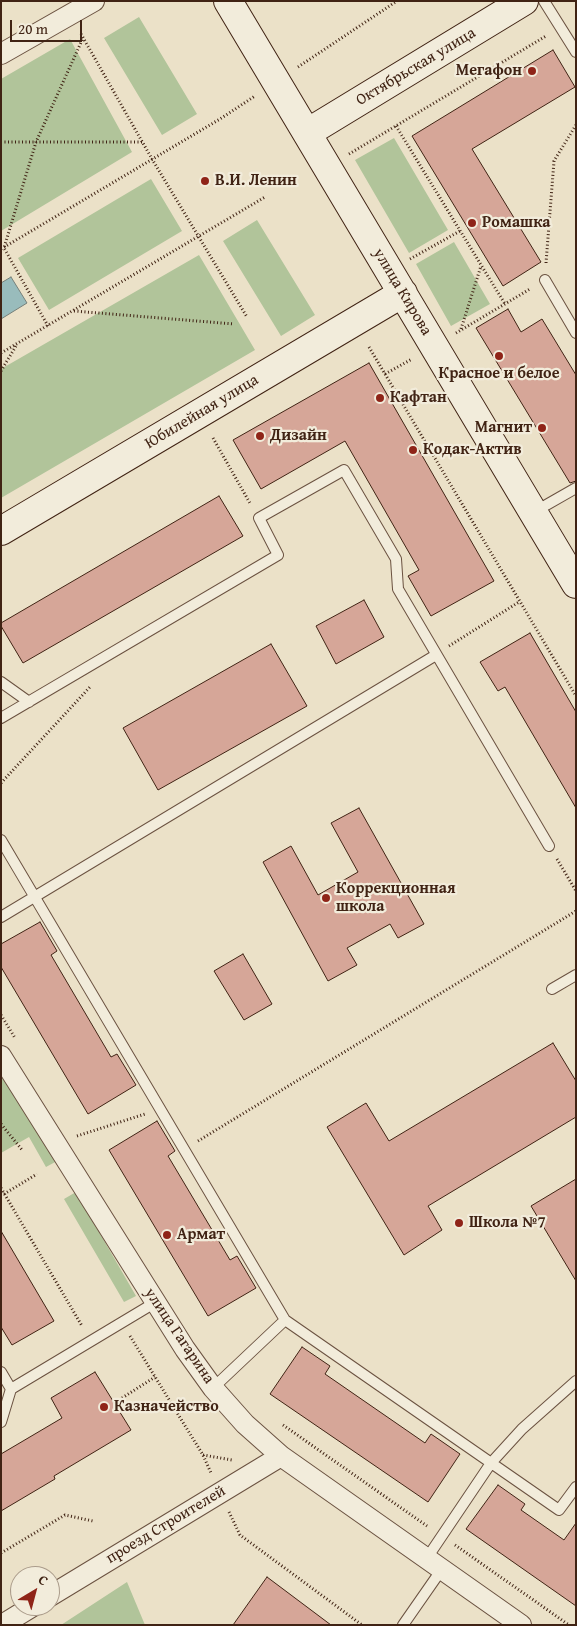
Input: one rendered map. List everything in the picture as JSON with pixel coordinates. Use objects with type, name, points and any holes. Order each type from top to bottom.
[{"type":"street","points":[[1,54],[94,1]]},
{"type":"street","name":"улица Кирова","points":[[228,1],[576,584]]},
{"type":"street","name":"Октябрьская улица","points":[[307,133],[524,1]]},
{"type":"street","name":"Юбилейная улица","points":[[1,531],[403,292]]},
{"type":"street","name":"улица Гагарина","points":[[1,1056],[185,1349],[214,1388],[245,1424],[281,1456],[521,1625]]},
{"type":"street","name":"проезд Строителей","points":[[60,1590],[281,1456]]},
{"type":"street","points":[[2,1625],[17,1616]]},
{"type":"lane","points":[[544,1],[576,52]]},
{"type":"lane","points":[[545,280],[576,332]]},
{"type":"lane","points":[[1,718],[278,555],[259,518],[344,470],[396,559],[398,589],[549,846]]},
{"type":"lane","points":[[533,512],[576,488]]},
{"type":"lane","points":[[1,917],[436,655]]},
{"type":"lane","points":[[1,682],[29,702]]},
{"type":"lane","points":[[1,840],[285,1320],[560,1510],[576,1487]]},
{"type":"lane","points":[[552,989],[576,975]]},
{"type":"lane","points":[[1,1422],[11,1389],[156,1302]]},
{"type":"lane","points":[[214,1388],[285,1320]]},
{"type":"lane","points":[[1,1372],[11,1389]]},
{"type":"lane","points":[[403,1625],[434,1564],[491,1463],[522,1429],[576,1381]]},
{"type":"path","points":[[2,248],[220,119],[397,1]]},
{"type":"path","points":[[70,15],[142,142],[247,317]]},
{"type":"path","points":[[344,157],[560,28]]},
{"type":"path","points":[[48,326],[2,248],[36,142],[83,38]]},
{"type":"path","points":[[386,374],[545,280],[554,161],[576,125]]},
{"type":"path","points":[[396,126],[504,304]]},
{"type":"path","points":[[1,142],[142,142]]},
{"type":"path","points":[[1,353],[265,197]]},
{"type":"path","points":[[405,262],[460,231]]},
{"type":"path","points":[[460,330],[481,266]]},
{"type":"path","points":[[74,310],[234,324]]},
{"type":"path","points":[[1,371],[16,344]]},
{"type":"path","points":[[369,347],[576,696]]},
{"type":"path","points":[[213,438],[259,518]]},
{"type":"path","points":[[436,655],[519,602]]},
{"type":"path","points":[[1,783],[95,682]]},
{"type":"path","points":[[549,846],[576,891]]},
{"type":"path","points":[[185,1149],[576,911]]},
{"type":"path","points":[[74,1137],[160,1109]]},
{"type":"path","points":[[1,1124],[23,1151]]},
{"type":"path","points":[[4,1194],[36,1174]]},
{"type":"path","points":[[1,1188],[91,1341]]},
{"type":"path","points":[[122,1398],[155,1378]]},
{"type":"path","points":[[1,1553],[65,1515],[93,1521]]},
{"type":"green space","points":[[139,17],[197,114],[162,135],[104,38]]},
{"type":"green space","points":[[70,39],[132,152],[1,231],[1,79]]},
{"type":"green space","points":[[394,138],[448,230],[409,253],[355,160]]},
{"type":"green space","points":[[151,179],[182,231],[49,310],[18,258]]},
{"type":"green space","points":[[257,220],[315,315],[281,336],[223,241]]},
{"type":"green space","points":[[454,242],[490,304],[451,326],[416,264]]},
{"type":"green space","points":[[199,255],[255,350],[1,498],[1,369]]},
{"type":"green space","points":[[1,1067],[57,1161],[46,1167],[29,1137],[1,1153]]},
{"type":"green space","points":[[76,1192],[136,1296],[124,1302],[64,1199]]},
{"type":"green space","points":[[127,1582],[145,1625],[61,1625]]},
{"type":"water","points":[[11,277],[27,303],[1,319],[1,283]]},
{"type":"building","points":[[553,50],[575,87],[472,149],[541,262],[503,286],[412,136]]},
{"type":"building","points":[[508,309],[521,332],[542,319],[576,375],[576,481],[570,483],[476,328]]},
{"type":"building","points":[[369,363],[494,581],[431,616],[408,576],[419,570],[345,441],[261,489],[233,440]]},
{"type":"building","points":[[219,496],[243,536],[23,663],[1,623]]},
{"type":"building","points":[[364,600],[384,637],[336,664],[316,626]]},
{"type":"building","points":[[530,633],[576,712],[576,808],[505,687],[498,691],[480,662]]},
{"type":"building","points":[[271,644],[307,706],[158,790],[123,728]]},
{"type":"building","points":[[359,808],[424,924],[398,938],[390,924],[347,948],[357,965],[328,981],[263,862],[291,846],[318,895],[358,872],[331,823]]},
{"type":"building","points":[[40,922],[57,951],[51,955],[111,1057],[117,1054],[136,1085],[88,1114],[1,967],[1,944]]},
{"type":"building","points":[[243,954],[272,1004],[244,1020],[214,971]]},
{"type":"building","points":[[553,1043],[576,1081],[576,1117],[428,1206],[442,1230],[404,1255],[327,1127],[366,1103],[389,1141]]},
{"type":"building","points":[[157,1121],[175,1151],[168,1156],[230,1260],[237,1256],[256,1288],[208,1316],[109,1150]]},
{"type":"building","points":[[576,1179],[576,1281],[531,1206]]},
{"type":"building","points":[[1,1231],[54,1321],[12,1345],[1,1327]]},
{"type":"building","points":[[302,1347],[330,1366],[325,1374],[425,1443],[431,1434],[460,1454],[428,1502],[270,1394]]},
{"type":"building","points":[[95,1372],[131,1430],[54,1476],[55,1479],[1,1511],[1,1454],[62,1418],[51,1398]]},
{"type":"building","points":[[498,1485],[525,1504],[521,1510],[564,1540],[576,1523],[576,1606],[466,1529]]},
{"type":"building","points":[[267,1577],[331,1625],[233,1625]]},
{"type":"place","name":"Мегафон","points":[[532,71]]},
{"type":"place","name":"В.И. Ленин","points":[[205,181]]},
{"type":"place","name":"Ромашка","points":[[472,223]]},
{"type":"place","name":"Красное и белое","points":[[499,356]]},
{"type":"place","name":"Кафтан","points":[[380,398]]},
{"type":"place","name":"Магнит","points":[[542,428]]},
{"type":"place","name":"Дизайн","points":[[260,436]]},
{"type":"place","name":"Кодак-Актив","points":[[413,450]]},
{"type":"place","name":"Коррекционная школа","points":[[326,898]]},
{"type":"place","name":"Школа №7","points":[[459,1223]]},
{"type":"place","name":"Армат","points":[[167,1235]]},
{"type":"place","name":"Казначейство","points":[[104,1407]]}]
